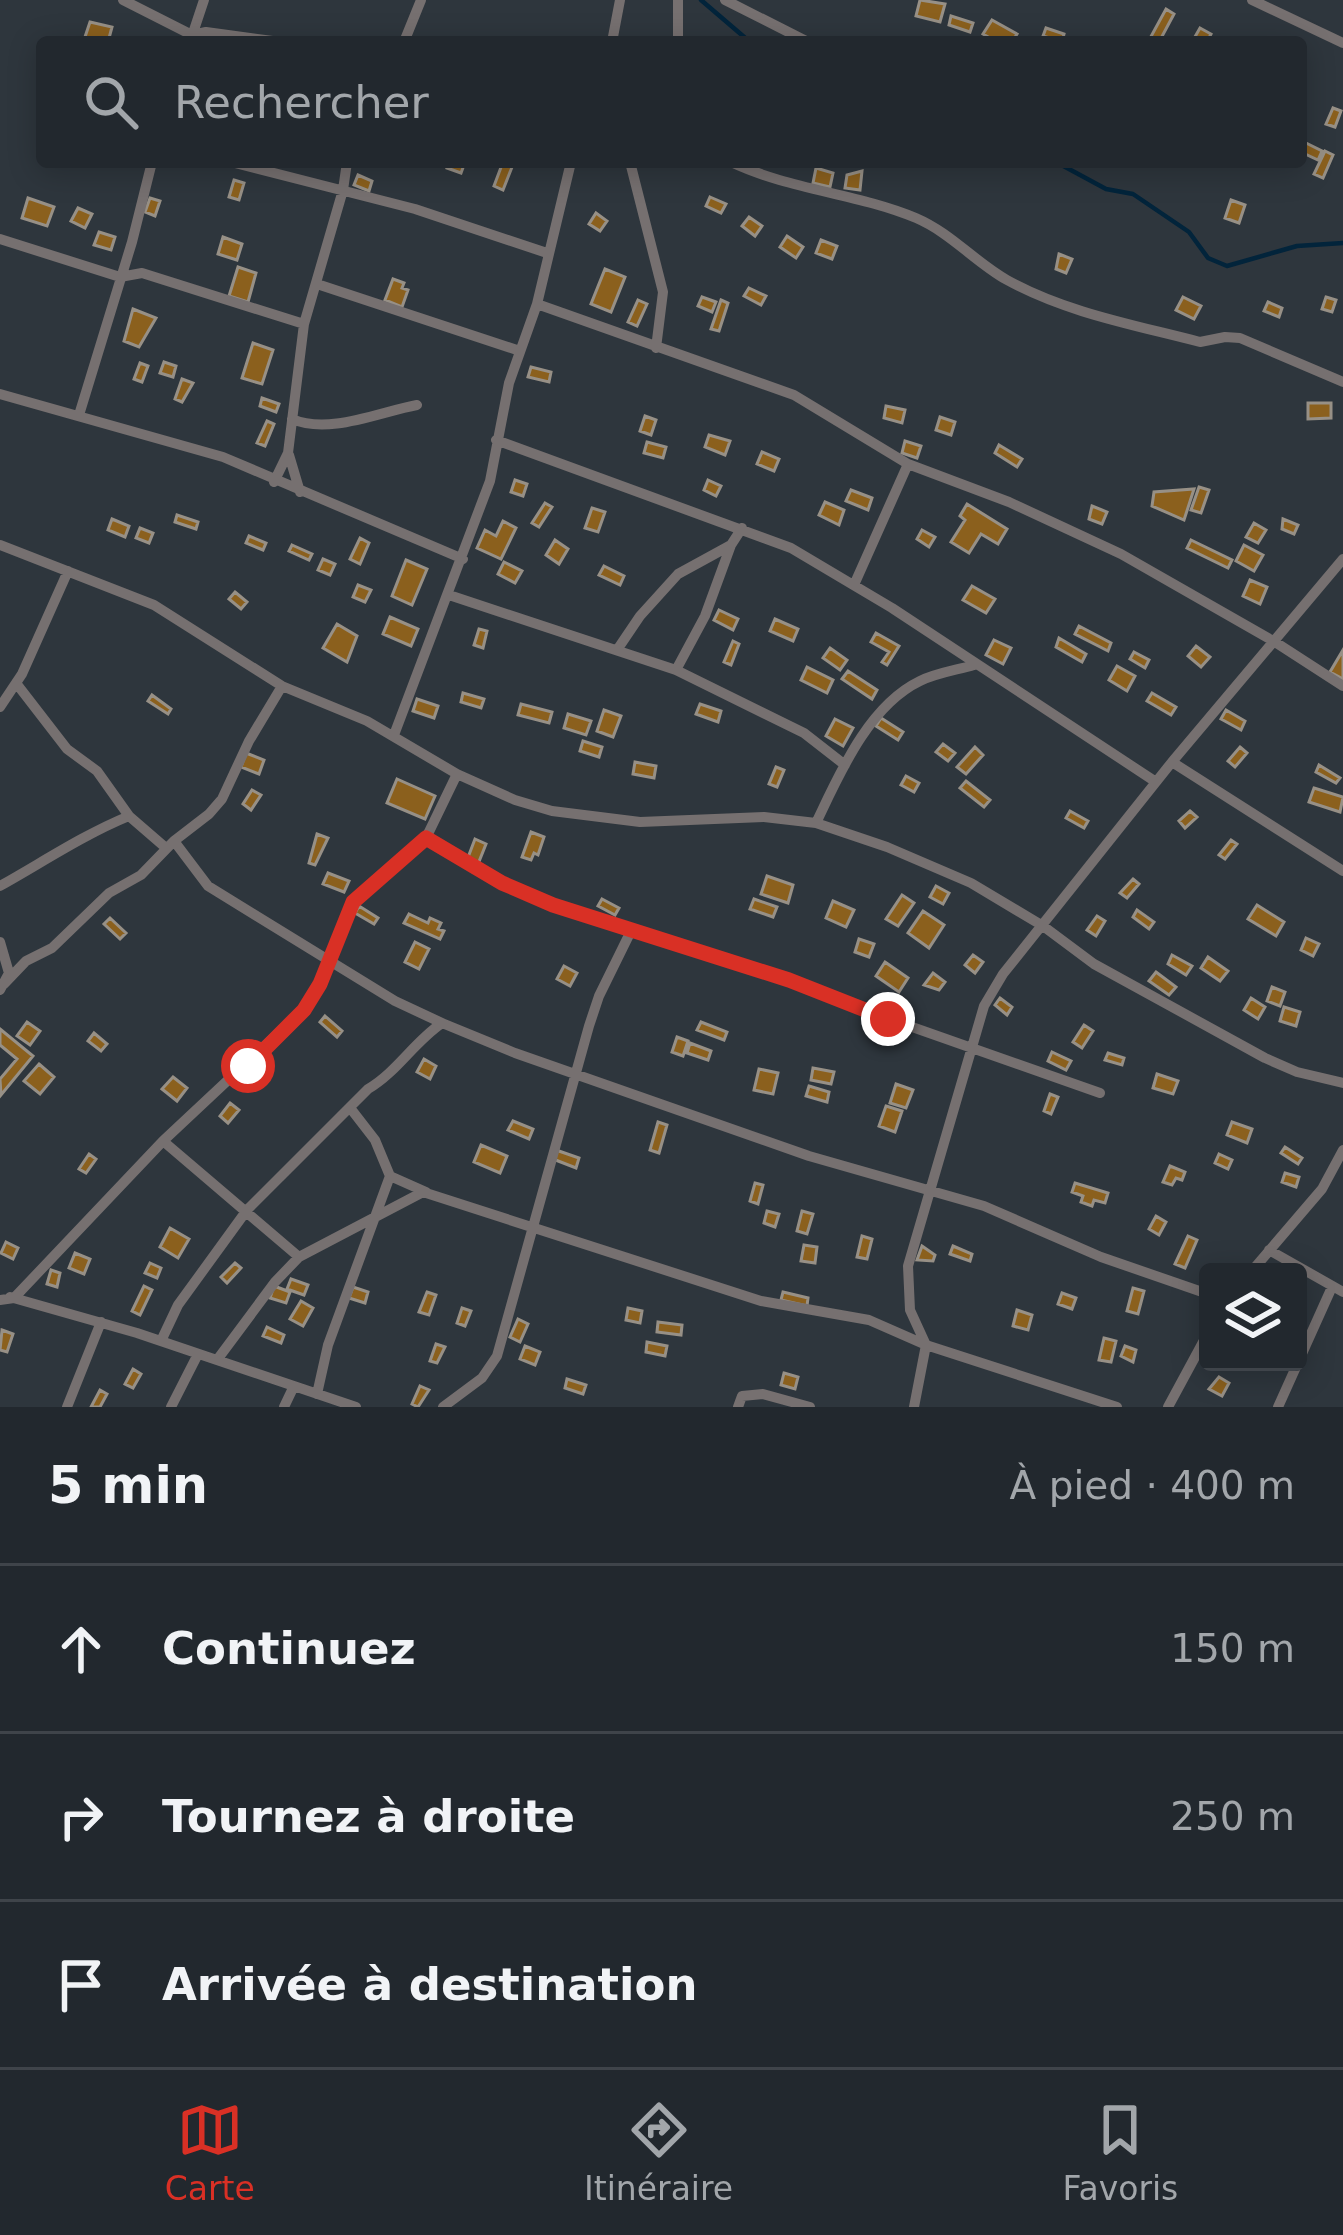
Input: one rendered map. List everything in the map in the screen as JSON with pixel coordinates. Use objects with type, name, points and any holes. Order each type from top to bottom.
[{"type":"street","points":[[123,0],[187,36]]},
{"type":"street","points":[[192,36],[204,0]]},
{"type":"street","points":[[406,36],[421,0]]},
{"type":"street","points":[[613,36],[620,0]]},
{"type":"street","points":[[678,0],[678,36]]},
{"type":"street","points":[[724,0],[746,6],[798,36]]},
{"type":"street","points":[[1252,0],[1343,43]]},
{"type":"street","points":[[196,36],[206,32],[236,36]]},
{"type":"street","points":[[79,416],[150,168]]},
{"type":"street","points":[[252,168],[496,233],[547,253]]},
{"type":"street","points":[[274,482],[288,454],[304,324],[345,168]]},
{"type":"street","points":[[394,734],[490,481],[496,440],[537,304],[569,168]]},
{"type":"street","points":[[632,168],[663,292],[656,348]]},
{"type":"street","points":[[743,168],[874,202],[921,220],[1003,278],[1050,300],[1200,342],[1240,338],[1343,382]]},
{"type":"street","points":[[0,239],[120,277],[142,273],[304,324]]},
{"type":"street","points":[[317,284],[520,351]]},
{"type":"street","points":[[537,304],[794,395],[908,464],[990,494],[1121,554],[1343,686]]},
{"type":"street","points":[[0,394],[224,457],[463,559]]},
{"type":"street","points":[[292,419],[326,425],[417,404]]},
{"type":"street","points":[[496,440],[791,548],[1096,739],[1156,782]]},
{"type":"street","points":[[288,454],[299,492]]},
{"type":"street","points":[[854,585],[908,464]]},
{"type":"street","points":[[676,670],[705,616],[742,527]]},
{"type":"street","points":[[0,544],[154,605],[282,686],[394,734],[457,774],[515,800],[640,822],[764,817],[816,823],[887,847],[971,883],[1043,926],[1094,964],[1265,1058],[1343,1083]]},
{"type":"street","points":[[617,650],[677,574],[731,545]]},
{"type":"street","points":[[914,1407],[926,1345],[915,1327],[906,1281],[911,1246],[984,1006],[1003,974],[1172,762],[1343,559]]},
{"type":"street","points":[[0,707],[68,572]]},
{"type":"street","points":[[449,595],[676,670],[804,733],[845,765]]},
{"type":"street","points":[[816,823],[845,765],[894,700],[919,681],[974,665]]},
{"type":"street","points":[[16,683],[67,749],[98,771],[129,816],[170,845],[208,886],[395,1001],[514,1053],[809,1156],[984,1206],[1101,1257],[1199,1291]]},
{"type":"street","points":[[2,987],[26,961],[52,948],[96,905],[141,874],[216,807],[282,686]]},
{"type":"street","points":[[1172,762],[1343,871]]},
{"type":"street","points":[[14,1298],[163,1142],[304,1010],[320,984],[353,902],[426,838],[457,774]]},
{"type":"street","points":[[0,886],[85,835],[129,816]]},
{"type":"street","points":[[426,838],[502,883],[630,933],[719,957],[1100,1093]]},
{"type":"street","points":[[443,1407],[482,1378],[496,1356],[575,1072],[599,997],[630,933]]},
{"type":"street","points":[[0,942],[9,963],[2,987]]},
{"type":"street","points":[[161,1341],[185,1294],[247,1210],[421,1037],[442,1023]]},
{"type":"street","points":[[317,1394],[328,1346],[390,1176],[375,1139],[351,1109]]},
{"type":"street","points":[[163,1142],[299,1257]]},
{"type":"street","points":[[1258,1263],[1322,1189],[1343,1150]]},
{"type":"street","points":[[390,1176],[504,1220],[761,1301],[869,1319],[926,1345],[1117,1407]]},
{"type":"street","points":[[217,1360],[299,1257],[416,1194],[429,1193]]},
{"type":"street","points":[[1269,1250],[1338,1289],[1278,1407]]},
{"type":"street","points":[[0,1297],[101,1322],[356,1407]]},
{"type":"street","points":[[67,1407],[101,1322]]},
{"type":"street","points":[[1168,1407],[1199,1350]]},
{"type":"street","points":[[171,1407],[199,1354]]},
{"type":"street","points":[[284,1407],[294,1386]]},
{"type":"street","points":[[738,1407],[742,1396],[754,1392],[810,1407]]},
{"type":"building","points":[[920,0],[945,4],[940,22],[916,16]]},
{"type":"building","points":[[1166,9],[1174,14],[1162,36],[1151,36]]},
{"type":"building","points":[[951,16],[973,23],[970,32],[949,25]]},
{"type":"building","points":[[992,20],[1017,34],[986,36],[983,34]]},
{"type":"building","points":[[90,22],[112,27],[110,36],[85,36]]},
{"type":"building","points":[[1046,28],[1064,34],[1064,36],[1043,36]]},
{"type":"building","points":[[1333,108],[1341,111],[1335,127],[1326,124]]},
{"type":"building","points":[[1307,144],[1322,151],[1318,160],[1307,155]]},
{"type":"building","points":[[1325,151],[1333,155],[1323,178],[1314,174]]},
{"type":"building","points":[[501,168],[512,168],[503,190],[494,186]]},
{"type":"building","points":[[816,168],[833,173],[830,187],[813,183]]},
{"type":"building","points":[[862,171],[860,190],[845,188],[847,175]]},
{"type":"building","points":[[358,175],[372,181],[369,191],[354,185]]},
{"type":"building","points":[[234,180],[244,183],[239,200],[229,197]]},
{"type":"building","points":[[710,197],[726,204],[721,213],[706,206]]},
{"type":"building","points":[[28,198],[54,207],[47,226],[22,218]]},
{"type":"building","points":[[150,198],[160,201],[155,216],[145,212]]},
{"type":"building","points":[[1231,200],[1245,205],[1239,223],[1225,218]]},
{"type":"building","points":[[78,208],[92,214],[85,228],[71,221]]},
{"type":"building","points":[[596,213],[607,221],[600,231],[589,224]]},
{"type":"building","points":[[749,217],[762,226],[755,236],[742,226]]},
{"type":"building","points":[[99,232],[115,237],[111,250],[94,245]]},
{"type":"building","points":[[787,236],[803,247],[796,258],[780,247]]},
{"type":"building","points":[[223,237],[242,244],[237,260],[218,254]]},
{"type":"building","points":[[821,240],[837,246],[832,259],[816,253]]},
{"type":"building","points":[[1059,254],[1072,259],[1066,273],[1056,269]]},
{"type":"building","points":[[238,267],[256,273],[248,302],[229,296]]},
{"type":"building","points":[[605,269],[625,277],[611,312],[591,304]]},
{"type":"building","points":[[393,279],[408,290],[402,307],[385,300]]},
{"type":"building","points":[[749,288],[766,296],[761,305],[744,296]]},
{"type":"building","points":[[702,297],[716,302],[712,312],[698,306]]},
{"type":"building","points":[[1183,297],[1201,306],[1194,319],[1176,310]]},
{"type":"building","points":[[1326,297],[1336,300],[1332,312],[1322,309]]},
{"type":"building","points":[[638,300],[647,304],[637,326],[628,322]]},
{"type":"building","points":[[721,300],[728,303],[719,331],[711,329]]},
{"type":"building","points":[[1268,302],[1282,308],[1279,317],[1264,311]]},
{"type":"building","points":[[133,309],[156,318],[139,347],[124,341]]},
{"type":"building","points":[[253,343],[273,350],[262,384],[242,378]]},
{"type":"building","points":[[164,362],[176,366],[173,377],[160,373]]},
{"type":"building","points":[[140,363],[148,366],[142,382],[134,379]]},
{"type":"building","points":[[531,367],[551,372],[549,382],[528,377]]},
{"type":"building","points":[[182,379],[193,383],[182,402],[175,399]]},
{"type":"building","points":[[262,398],[279,404],[276,412],[260,406]]},
{"type":"building","points":[[1308,403],[1331,403],[1331,418],[1308,419]]},
{"type":"building","points":[[886,406],[905,410],[902,423],[884,418]]},
{"type":"building","points":[[645,416],[656,420],[651,435],[640,431]]},
{"type":"building","points":[[940,417],[955,422],[951,435],[936,430]]},
{"type":"building","points":[[267,421],[274,424],[265,446],[257,443]]},
{"type":"building","points":[[709,435],[730,441],[725,455],[705,447]]},
{"type":"building","points":[[905,441],[921,446],[917,458],[902,453]]},
{"type":"building","points":[[647,442],[666,447],[663,458],[644,453]]},
{"type":"building","points":[[999,445],[1022,459],[1017,467],[995,453]]},
{"type":"building","points":[[762,452],[779,459],[774,471],[757,464]]},
{"type":"building","points":[[515,480],[527,484],[523,496],[511,492]]},
{"type":"building","points":[[708,480],[721,486],[716,496],[704,490]]},
{"type":"building","points":[[1199,487],[1209,490],[1201,513],[1191,510]]},
{"type":"building","points":[[1194,489],[1184,520],[1152,506],[1154,492]]},
{"type":"building","points":[[851,490],[872,498],[868,510],[846,501]]},
{"type":"building","points":[[825,502],[844,510],[839,525],[819,515]]},
{"type":"building","points":[[545,503],[552,507],[539,527],[532,523]]},
{"type":"building","points":[[967,504],[1007,529],[998,544],[981,534],[969,553],[951,542],[965,520],[960,516]]},
{"type":"building","points":[[1092,506],[1107,512],[1102,524],[1089,519]]},
{"type":"building","points":[[592,508],[605,512],[598,532],[585,528]]},
{"type":"building","points":[[177,515],[198,522],[196,529],[175,522]]},
{"type":"building","points":[[112,519],[129,526],[125,537],[108,530]]},
{"type":"building","points":[[1283,519],[1298,525],[1294,534],[1282,529]]},
{"type":"building","points":[[503,521],[516,528],[501,559],[477,548],[485,530],[496,536]]},
{"type":"building","points":[[1254,523],[1266,530],[1258,543],[1246,537]]},
{"type":"building","points":[[140,528],[153,533],[149,543],[136,538]]},
{"type":"building","points":[[922,530],[935,537],[929,547],[917,539]]},
{"type":"building","points":[[249,536],[266,543],[263,550],[246,543]]},
{"type":"building","points":[[360,538],[369,543],[360,564],[350,559]]},
{"type":"building","points":[[555,540],[568,549],[559,564],[546,555]]},
{"type":"building","points":[[1191,540],[1232,560],[1228,568],[1187,548]]},
{"type":"building","points":[[292,545],[312,554],[309,560],[289,551]]},
{"type":"building","points":[[1244,545],[1263,555],[1254,571],[1236,561]]},
{"type":"building","points":[[323,559],[335,564],[330,575],[318,570]]},
{"type":"building","points":[[406,560],[427,569],[412,605],[392,596]]},
{"type":"building","points":[[504,562],[522,571],[515,583],[498,574]]},
{"type":"building","points":[[604,566],[624,576],[620,585],[599,575]]},
{"type":"building","points":[[1250,580],[1267,587],[1260,604],[1243,596]]},
{"type":"building","points":[[358,585],[371,590],[365,602],[353,597]]},
{"type":"building","points":[[972,586],[995,599],[986,613],[963,600]]},
{"type":"building","points":[[235,592],[247,602],[241,609],[229,599]]},
{"type":"building","points":[[719,610],[738,619],[733,630],[714,620]]},
{"type":"building","points":[[390,617],[418,629],[411,646],[383,634]]},
{"type":"building","points":[[775,619],[798,629],[793,641],[770,631]]},
{"type":"building","points":[[337,624],[357,636],[347,662],[323,648]]},
{"type":"building","points":[[1079,626],[1111,643],[1108,651],[1075,634]]},
{"type":"building","points":[[479,629],[487,631],[483,648],[474,645]]},
{"type":"building","points":[[876,633],[899,646],[887,665],[882,662],[889,652],[871,642]]},
{"type":"building","points":[[1059,638],[1086,654],[1082,662],[1056,647]]},
{"type":"building","points":[[994,640],[1011,648],[1003,664],[986,655]]},
{"type":"building","points":[[733,641],[739,644],[731,665],[724,662]]},
{"type":"building","points":[[1196,646],[1210,657],[1201,667],[1188,656]]},
{"type":"building","points":[[830,648],[847,660],[840,670],[823,658]]},
{"type":"building","points":[[1343,650],[1343,679],[1330,672]]},
{"type":"building","points":[[1134,652],[1149,660],[1145,668],[1130,659]]},
{"type":"building","points":[[1117,666],[1135,676],[1127,691],[1109,680]]},
{"type":"building","points":[[807,667],[833,680],[827,693],[801,680]]},
{"type":"building","points":[[848,671],[877,690],[872,699],[842,679]]},
{"type":"building","points":[[463,693],[484,699],[481,708],[461,702]]},
{"type":"building","points":[[1152,693],[1176,707],[1171,715],[1147,701]]},
{"type":"building","points":[[152,695],[171,709],[168,714],[148,701]]},
{"type":"building","points":[[417,699],[438,706],[434,718],[413,711]]},
{"type":"building","points":[[521,704],[552,712],[549,723],[518,715]]},
{"type":"building","points":[[700,704],[721,711],[718,722],[696,714]]},
{"type":"building","points":[[604,710],[621,716],[613,737],[597,731]]},
{"type":"building","points":[[1226,710],[1245,721],[1241,730],[1221,719]]},
{"type":"building","points":[[568,714],[591,721],[586,735],[564,728]]},
{"type":"building","points":[[881,718],[903,732],[898,740],[876,726]]},
{"type":"building","points":[[835,719],[853,728],[843,746],[826,736]]},
{"type":"building","points":[[583,741],[602,747],[599,757],[580,751]]},
{"type":"building","points":[[943,744],[955,753],[948,761],[936,752]]},
{"type":"building","points":[[975,747],[983,755],[966,774],[957,767]]},
{"type":"building","points":[[1240,747],[1247,753],[1235,767],[1228,761]]},
{"type":"building","points":[[246,753],[264,760],[259,774],[241,767]]},
{"type":"building","points":[[635,762],[656,766],[654,778],[633,774]]},
{"type":"building","points":[[1319,765],[1340,778],[1336,783],[1316,772]]},
{"type":"building","points":[[776,767],[784,770],[777,787],[769,784]]},
{"type":"building","points":[[906,776],[919,783],[914,792],[901,785]]},
{"type":"building","points":[[397,779],[435,796],[425,819],[387,803]]},
{"type":"building","points":[[966,781],[990,800],[984,807],[960,788]]},
{"type":"building","points":[[1314,788],[1343,797],[1340,812],[1309,802]]},
{"type":"building","points":[[252,790],[261,795],[251,810],[243,804]]},
{"type":"building","points":[[1070,811],[1088,821],[1084,828],[1066,818]]},
{"type":"building","points":[[1190,811],[1197,817],[1185,828],[1179,821]]},
{"type":"building","points":[[531,832],[544,837],[538,855],[534,853],[531,860],[522,857]]},
{"type":"building","points":[[317,834],[328,838],[315,865],[309,863]]},
{"type":"building","points":[[475,839],[486,844],[478,864],[467,860]]},
{"type":"building","points":[[1231,840],[1237,844],[1225,859],[1219,855]]},
{"type":"building","points":[[328,873],[349,881],[344,892],[323,884]]},
{"type":"building","points":[[767,876],[793,885],[788,903],[761,894]]},
{"type":"building","points":[[1133,879],[1139,884],[1127,898],[1120,893]]},
{"type":"building","points":[[936,886],[949,893],[943,904],[930,897]]},
{"type":"building","points":[[902,895],[914,903],[898,926],[886,919]]},
{"type":"building","points":[[602,899],[619,908],[615,915],[598,906]]},
{"type":"building","points":[[754,899],[777,907],[773,917],[750,909]]},
{"type":"building","points":[[833,901],[854,910],[846,927],[826,918]]},
{"type":"building","points":[[1257,905],[1284,922],[1276,936],[1248,919]]},
{"type":"building","points":[[359,906],[378,918],[374,924],[355,913]]},
{"type":"building","points":[[1137,910],[1154,922],[1149,929],[1133,917]]},
{"type":"building","points":[[923,911],[944,925],[929,948],[908,933]]},
{"type":"building","points":[[409,914],[441,923],[440,939],[404,923]]},
{"type":"building","points":[[1097,916],[1105,921],[1096,936],[1087,930]]},
{"type":"building","points":[[110,918],[126,933],[120,939],[104,924]]},
{"type":"building","points":[[1306,938],[1319,944],[1313,956],[1301,950]]},
{"type":"building","points":[[859,939],[874,944],[869,957],[855,952]]},
{"type":"building","points":[[415,942],[429,949],[419,969],[405,962]]},
{"type":"building","points":[[973,955],[983,962],[975,973],[965,965]]},
{"type":"building","points":[[1172,955],[1192,966],[1186,975],[1168,964]]},
{"type":"building","points":[[1208,957],[1228,971],[1220,981],[1201,968]]},
{"type":"building","points":[[885,962],[908,978],[899,992],[876,976]]},
{"type":"building","points":[[564,966],[577,973],[570,986],[557,979]]},
{"type":"building","points":[[1156,972],[1176,987],[1169,995],[1149,981]]},
{"type":"building","points":[[933,973],[945,982],[939,990],[924,985]]},
{"type":"building","points":[[1272,987],[1285,992],[1280,1006],[1267,1001]]},
{"type":"building","points":[[1000,998],[1012,1007],[1007,1015],[995,1005]]},
{"type":"building","points":[[1251,998],[1265,1007],[1258,1019],[1244,1010]]},
{"type":"building","points":[[1284,1007],[1300,1012],[1296,1026],[1280,1021]]},
{"type":"building","points":[[325,1016],[342,1031],[337,1037],[320,1022]]},
{"type":"building","points":[[27,1022],[40,1031],[30,1045],[17,1036]]},
{"type":"building","points":[[701,1022],[727,1032],[724,1040],[697,1030]]},
{"type":"building","points":[[1084,1025],[1093,1031],[1082,1048],[1073,1042]]},
{"type":"building","points":[[0,1029],[33,1056],[1,1095],[0,1079],[17,1059],[0,1045]]},
{"type":"building","points":[[94,1033],[107,1044],[101,1051],[88,1041]]},
{"type":"building","points":[[677,1037],[688,1041],[683,1056],[672,1052]]},
{"type":"building","points":[[690,1043],[711,1051],[708,1060],[687,1053]]},
{"type":"building","points":[[1052,1052],[1071,1061],[1066,1070],[1048,1061]]},
{"type":"building","points":[[1108,1053],[1124,1058],[1122,1065],[1105,1060]]},
{"type":"building","points":[[424,1059],[436,1066],[430,1079],[417,1072]]},
{"type":"building","points":[[39,1064],[54,1077],[40,1094],[24,1081]]},
{"type":"building","points":[[813,1068],[834,1072],[831,1084],[811,1080]]},
{"type":"building","points":[[759,1069],[778,1073],[773,1094],[754,1090]]},
{"type":"building","points":[[1157,1074],[1178,1081],[1173,1094],[1153,1088]]},
{"type":"building","points":[[173,1077],[187,1088],[177,1101],[162,1089]]},
{"type":"building","points":[[896,1084],[913,1090],[906,1108],[890,1103]]},
{"type":"building","points":[[809,1086],[829,1092],[827,1102],[806,1096]]},
{"type":"building","points":[[1050,1094],[1058,1097],[1051,1114],[1044,1111]]},
{"type":"building","points":[[230,1103],[239,1110],[228,1123],[220,1116]]},
{"type":"building","points":[[886,1106],[902,1111],[895,1132],[879,1126]]},
{"type":"building","points":[[513,1121],[533,1129],[529,1139],[508,1130]]},
{"type":"building","points":[[658,1122],[667,1125],[659,1153],[650,1150]]},
{"type":"building","points":[[1232,1122],[1252,1129],[1247,1143],[1227,1135]]},
{"type":"building","points":[[481,1145],[507,1156],[500,1173],[474,1162]]},
{"type":"building","points":[[1285,1147],[1302,1158],[1298,1164],[1281,1153]]},
{"type":"building","points":[[556,1150],[579,1158],[576,1168],[553,1159]]},
{"type":"building","points":[[89,1154],[96,1159],[86,1173],[79,1169]]},
{"type":"building","points":[[1219,1154],[1232,1160],[1228,1169],[1215,1163]]},
{"type":"building","points":[[1170,1166],[1185,1172],[1172,1185],[1163,1182]]},
{"type":"building","points":[[1285,1173],[1299,1177],[1296,1187],[1282,1182]]},
{"type":"building","points":[[755,1183],[763,1185],[758,1204],[750,1201]]},
{"type":"building","points":[[1075,1183],[1108,1193],[1105,1203],[1081,1202],[1083,1196],[1072,1192]]},
{"type":"building","points":[[767,1211],[779,1214],[775,1227],[764,1223]]},
{"type":"building","points":[[802,1211],[813,1214],[807,1234],[797,1231]]},
{"type":"building","points":[[1156,1216],[1166,1222],[1159,1235],[1149,1229]]},
{"type":"building","points":[[170,1228],[189,1239],[178,1258],[160,1247]]},
{"type":"building","points":[[862,1236],[872,1239],[867,1259],[857,1257]]},
{"type":"building","points":[[1188,1236],[1197,1240],[1185,1268],[1175,1264]]},
{"type":"building","points":[[6,1242],[18,1248],[13,1259],[1,1253]]},
{"type":"building","points":[[804,1245],[817,1247],[815,1263],[801,1261]]},
{"type":"building","points":[[922,1246],[935,1255],[933,1261],[917,1260]]},
{"type":"building","points":[[953,1246],[972,1254],[970,1261],[950,1254]]},
{"type":"building","points":[[75,1253],[90,1259],[84,1274],[69,1268]]},
{"type":"building","points":[[150,1263],[161,1268],[157,1278],[145,1273]]},
{"type":"building","points":[[235,1263],[241,1268],[227,1283],[221,1277]]},
{"type":"building","points":[[51,1270],[60,1273],[57,1287],[47,1284]]},
{"type":"building","points":[[291,1279],[308,1285],[304,1295],[287,1289]]},
{"type":"building","points":[[144,1286],[152,1290],[140,1315],[132,1311]]},
{"type":"building","points":[[274,1286],[290,1292],[286,1303],[270,1298]]},
{"type":"building","points":[[353,1287],[368,1292],[365,1303],[349,1298]]},
{"type":"building","points":[[1133,1288],[1144,1291],[1138,1314],[1127,1311]]},
{"type":"building","points":[[427,1292],[436,1295],[429,1315],[419,1312]]},
{"type":"building","points":[[783,1292],[808,1298],[807,1306],[781,1300]]},
{"type":"building","points":[[1062,1293],[1076,1298],[1072,1309],[1058,1304]]},
{"type":"building","points":[[301,1301],[313,1308],[303,1326],[290,1319]]},
{"type":"building","points":[[462,1308],[471,1311],[465,1326],[457,1323]]},
{"type":"building","points":[[628,1308],[642,1311],[640,1323],[626,1320]]},
{"type":"building","points":[[1017,1310],[1032,1315],[1028,1330],[1013,1326]]},
{"type":"building","points":[[518,1319],[528,1324],[520,1342],[510,1337]]},
{"type":"building","points":[[658,1322],[682,1325],[681,1335],[657,1332]]},
{"type":"building","points":[[267,1327],[284,1335],[281,1343],[263,1336]]},
{"type":"building","points":[[2,1330],[13,1334],[7,1352],[0,1350]]},
{"type":"building","points":[[1104,1338],[1116,1341],[1111,1362],[1099,1360]]},
{"type":"building","points":[[647,1342],[667,1346],[665,1356],[646,1352]]},
{"type":"building","points":[[436,1344],[445,1347],[437,1363],[430,1361]]},
{"type":"building","points":[[525,1346],[540,1352],[535,1365],[520,1359]]},
{"type":"building","points":[[1125,1346],[1136,1350],[1133,1362],[1121,1356]]},
{"type":"building","points":[[133,1369],[141,1374],[133,1388],[125,1384]]},
{"type":"building","points":[[784,1373],[798,1377],[795,1389],[781,1385]]},
{"type":"building","points":[[1219,1377],[1229,1383],[1222,1396],[1209,1389]]},
{"type":"building","points":[[567,1379],[586,1385],[583,1394],[565,1388]]},
{"type":"building","points":[[420,1386],[429,1390],[418,1407],[412,1404]]},
{"type":"building","points":[[100,1390],[107,1394],[100,1407],[91,1407]]},
{"type":"waterway","points":[[701,0],[743,36]]},
{"type":"waterway","points":[[1067,168],[1106,189],[1133,194],[1189,232],[1208,258],[1227,266],[1297,246],[1343,243]]},
{"type":"route","points":[[248,1066],[304,1010],[320,984],[353,902],[426,838],[502,883],[553,905],[789,980],[888,1019]]}]
